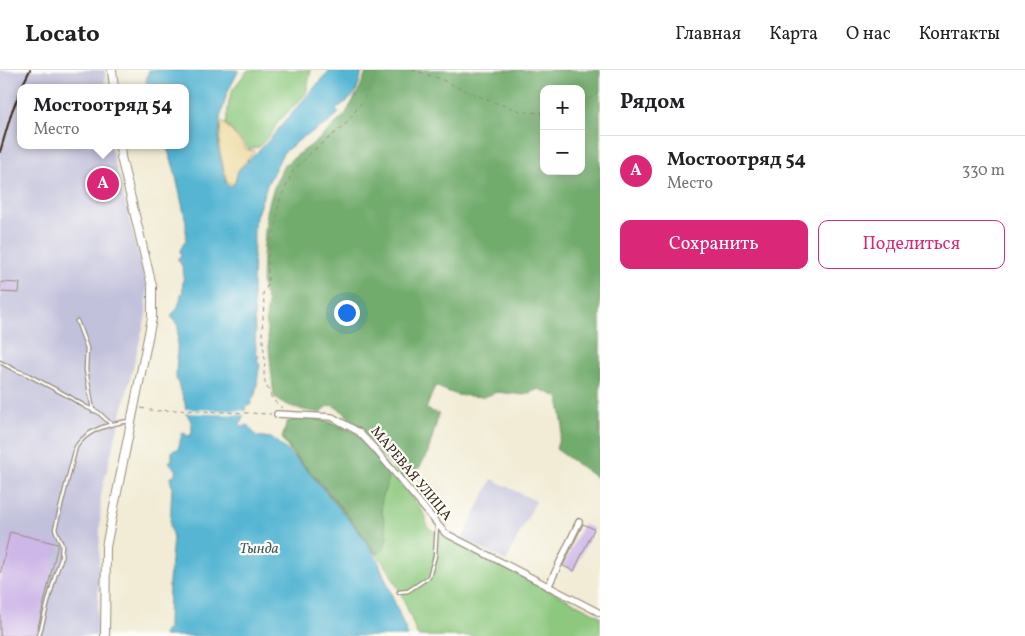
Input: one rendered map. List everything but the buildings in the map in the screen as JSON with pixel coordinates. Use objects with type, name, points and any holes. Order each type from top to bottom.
[{"type":"street","points":[[112,70],[114,84]]},
{"type":"street","points":[[105,636],[106,547],[152,318],[152,286],[120,149]]},
{"type":"street","name":"МАРЕВАЯ УЛИЦА","points":[[277,414],[332,417],[359,432],[445,533],[600,613]]},
{"type":"street","points":[[548,587],[579,522]]},
{"type":"lane","points":[[77,321],[87,348],[86,370],[93,410]]},
{"type":"lane","points":[[0,362],[51,386],[98,412],[111,424]]},
{"type":"lane","points":[[39,636],[61,560],[62,545],[55,529],[76,447],[81,439],[92,432],[111,424],[130,420]]},
{"type":"lane","points":[[399,592],[408,591],[429,578],[435,556],[437,524]]},
{"type":"path","points":[[289,415],[272,399],[266,386],[262,332],[263,293],[268,285],[268,256],[279,202],[293,171],[315,149],[344,126],[363,101],[378,70]]},
{"type":"path","points":[[412,70],[438,78],[496,103],[524,112],[540,113]]},
{"type":"path","points":[[585,101],[600,92]]},
{"type":"path","points":[[133,407],[156,411],[184,410],[277,414]]},
{"type":"shaded area","points":[[0,70],[105,70],[105,84],[17,84],[17,149],[111,149],[147,287],[146,316],[101,494],[97,636],[0,636]]},
{"type":"shaded area","points":[[492,479],[536,501],[506,561],[462,539]]},
{"type":"green space","points":[[248,70],[311,70],[306,94],[278,122],[259,147],[249,149],[226,124],[229,101],[233,89]]},
{"type":"green space","points":[[367,70],[600,70],[600,480],[556,449],[563,426],[558,397],[539,389],[524,395],[497,392],[484,397],[457,395],[435,386],[426,409],[439,414],[428,452],[420,467],[402,478],[342,411],[332,405],[326,407],[321,413],[309,411],[290,406],[274,397],[266,318],[268,303],[262,285],[267,208],[284,165],[318,140],[345,115],[360,88]]},
{"type":"green space","points":[[313,417],[338,424],[357,433],[421,509],[426,517],[426,525],[430,529],[600,616],[600,636],[418,636],[403,598],[388,569],[324,489],[289,450],[282,438],[287,422],[298,418]],"holes":[[[289,449],[387,485],[382,496],[381,507],[387,536],[377,554],[334,500]]]},
{"type":"green space","points":[[312,418],[356,434],[384,465],[388,474],[381,507],[387,536],[384,549],[377,554],[359,529],[283,438],[287,423],[298,419]]},
{"type":"sand","points":[[221,122],[226,125],[247,150],[255,151],[238,170],[235,184],[227,183],[219,147]]},
{"type":"water","name":"Тында","points":[[149,70],[239,70],[227,93],[220,119],[218,148],[226,183],[229,186],[234,185],[238,171],[267,142],[329,70],[362,70],[357,90],[349,100],[336,110],[339,113],[327,124],[303,137],[283,153],[267,185],[256,217],[254,229],[253,292],[256,354],[259,356],[257,361],[260,365],[255,394],[251,404],[247,405],[240,425],[242,427],[248,425],[256,436],[271,438],[282,446],[313,477],[356,528],[379,563],[408,636],[163,636],[168,628],[169,582],[173,538],[170,526],[172,487],[170,478],[177,471],[169,462],[172,459],[172,451],[178,449],[183,432],[190,436],[192,428],[176,378],[178,326],[172,318],[172,314],[177,308],[183,293],[183,269],[178,258],[181,256],[180,250],[186,240],[186,222],[174,168],[167,149],[189,149],[189,84],[147,84]]},
{"type":"pier","points":[[183,409],[248,411],[246,415],[183,413]]},
{"type":"railway","points":[[23,84],[30,70]]},
{"type":"railway","points":[[0,152],[17,99]]},
{"type":"place","name":"Мостоотряд 54","points":[[103,184]]}]
